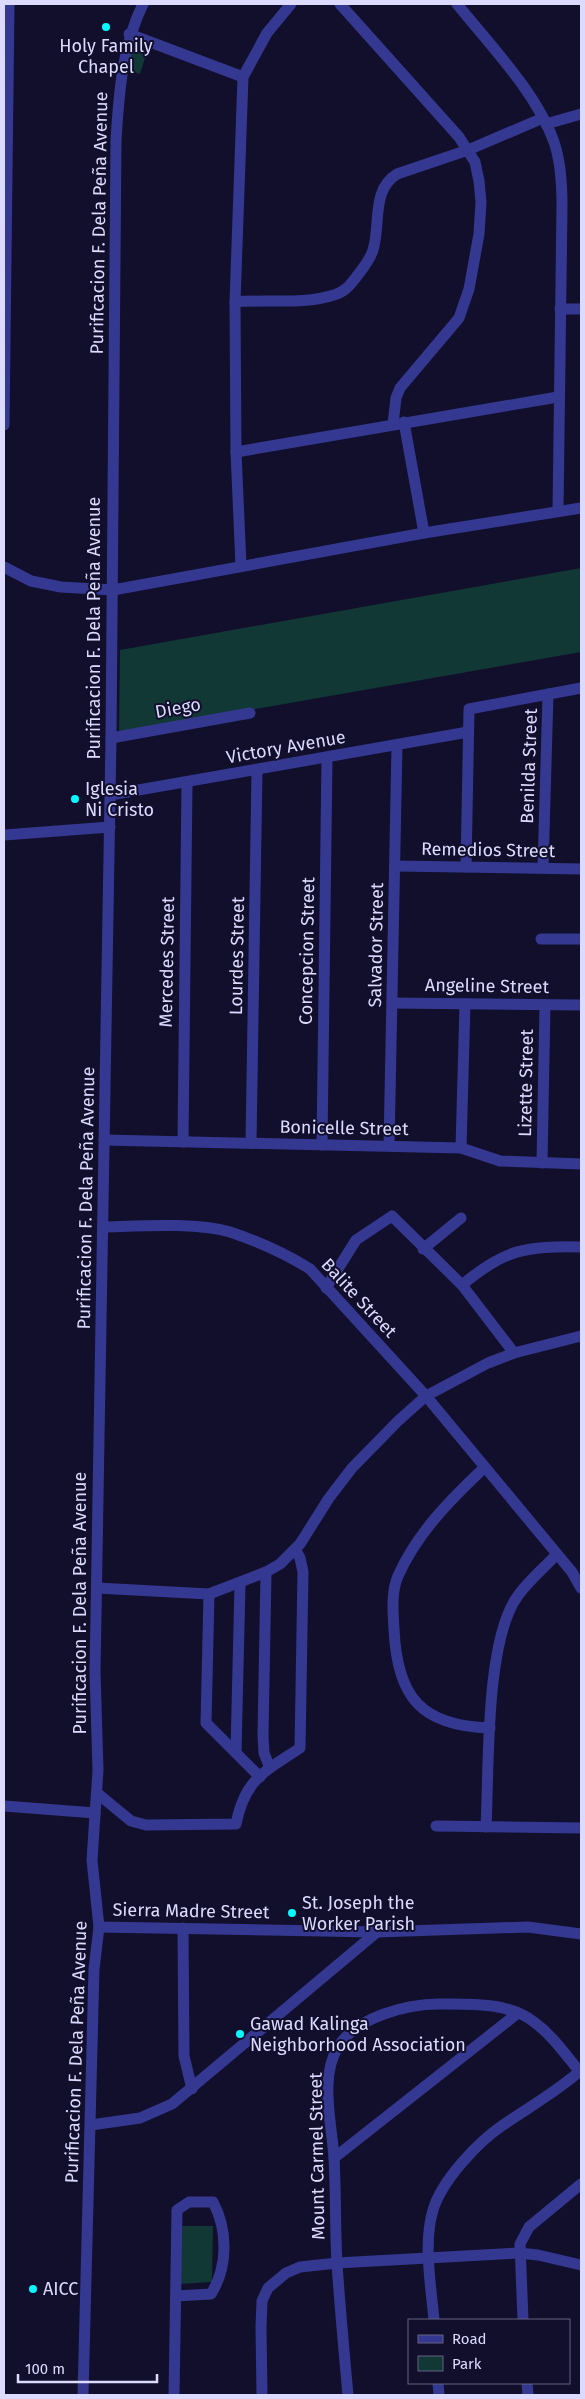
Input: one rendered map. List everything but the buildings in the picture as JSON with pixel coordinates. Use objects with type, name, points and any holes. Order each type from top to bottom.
[{"type":"street","points":[[4,425],[9,4]]},
{"type":"street","name":"Purificacion F. Dela Peña Avenue","points":[[83,2395],[94,1969],[99,1927],[92,1860],[97,1793],[95,1681],[110,827],[116,140],[120,84],[129,34],[143,4]]},
{"type":"street","points":[[241,566],[236,452],[235,302],[243,77],[267,33],[291,4]]},
{"type":"street","points":[[340,4],[431,104],[468,150],[475,162],[481,202],[479,234],[469,290],[459,318],[400,388],[396,398],[399,423],[424,533]]},
{"type":"street","points":[[457,4],[510,70],[545,121],[558,156],[562,183],[558,511]]},
{"type":"street","points":[[129,34],[243,77]]},
{"type":"street","points":[[235,302],[308,300],[335,295],[348,289],[366,265],[373,251],[378,205],[382,188],[388,179],[397,174],[545,121],[581,114]]},
{"type":"street","points":[[560,309],[581,309]]},
{"type":"street","points":[[236,452],[558,397]]},
{"type":"street","points":[[4,566],[31,581],[61,587],[113,590],[424,533],[581,508]]},
{"type":"street","points":[[466,867],[469,709],[581,688]]},
{"type":"street","name":"Benilda Street","points":[[543,868],[548,694]]},
{"type":"street","name":"Diego","points":[[111,738],[250,713]]},
{"type":"street","name":"Victory Avenue","points":[[110,795],[468,732]]},
{"type":"street","name":"Salvador Street","points":[[389,1146],[397,745]]},
{"type":"street","name":"Concepcion Street","points":[[322,1145],[327,757]]},
{"type":"street","name":"Lourdes Street","points":[[251,1143],[257,770]]},
{"type":"street","name":"Mercedes Street","points":[[182,1142],[187,782]]},
{"type":"street","points":[[4,835],[110,827]]},
{"type":"street","name":"Remedios Street","points":[[395,866],[581,869]]},
{"type":"street","points":[[541,938],[581,939]]},
{"type":"street","name":"Angeline Street","points":[[392,1003],[581,1005]]},
{"type":"street","points":[[461,1148],[465,1004]]},
{"type":"street","name":"Lizette Street","points":[[542,1163],[545,1005]]},
{"type":"street","name":"Bonicelle Street","points":[[104,1140],[461,1148],[500,1161],[581,1164]]},
{"type":"street","points":[[326,1288],[356,1240],[392,1216],[423,1249],[462,1285],[514,1353]]},
{"type":"street","points":[[423,1249],[461,1218]]},
{"type":"street","name":"Balite Street","points":[[102,1226],[176,1227],[229,1232],[292,1258],[310,1269],[426,1396],[556,1555]]},
{"type":"street","points":[[462,1285],[496,1259],[509,1253],[548,1246],[581,1247]]},
{"type":"street","points":[[97,1588],[209,1594],[240,1584],[266,1572],[280,1564],[295,1549],[352,1468],[398,1421],[426,1396],[458,1378],[514,1353],[581,1336]]},
{"type":"street","points":[[485,1467],[428,1524],[397,1577],[393,1602],[399,1673],[408,1692],[420,1708],[445,1723],[468,1728],[490,1728]]},
{"type":"street","points":[[97,1793],[131,1821],[146,1825],[236,1824],[240,1803],[246,1790],[270,1768],[300,1748],[303,1572],[300,1558],[295,1549]]},
{"type":"street","points":[[486,1827],[490,1728],[498,1646],[516,1597],[556,1555],[572,1572],[581,1588]]},
{"type":"street","points":[[266,1572],[263,1736],[264,1753],[270,1768]]},
{"type":"street","points":[[236,1752],[240,1584]]},
{"type":"street","points":[[209,1594],[206,1722],[260,1777]]},
{"type":"street","points":[[4,1806],[95,1813]]},
{"type":"street","points":[[436,1826],[581,1828]]},
{"type":"street","name":"Sierra Madre Street","points":[[99,1927],[377,1932],[528,1928],[581,1934]]},
{"type":"street","points":[[183,1928],[184,2056],[192,2089]]},
{"type":"street","points":[[91,2125],[121,2122],[156,2113],[192,2089],[377,1932]]},
{"type":"street","name":"Mount Carmel Street","points":[[348,2395],[337,2263],[329,2071],[338,2046],[358,2027],[389,2012],[422,2004],[488,2006],[518,2013],[532,2020],[551,2037],[580,2071]]},
{"type":"street","points":[[334,2158],[518,2013]]},
{"type":"street","points":[[434,2319],[430,2258],[430,2230],[433,2209],[459,2167],[477,2147],[501,2126],[580,2071]]},
{"type":"street","points":[[523,2319],[520,2244],[529,2228],[581,2184]]},
{"type":"street","points":[[174,2395],[176,2296],[178,2210],[189,2202],[213,2202],[223,2226],[220,2280],[211,2294],[176,2296]]},
{"type":"street","points":[[262,2395],[260,2328],[262,2301],[268,2288],[286,2273],[300,2268],[337,2263],[519,2253],[538,2254],[581,2265]]},
{"type":"green space","points":[[135,41],[149,45],[140,74],[126,69]]},
{"type":"green space","points":[[581,568],[581,652],[119,733],[120,650]]},
{"type":"green space","points":[[181,2226],[213,2226],[212,2282],[179,2284]]},
{"type":"place","name":"Holy Family Chapel","points":[[106,27]]},
{"type":"place","name":"Iglesia Ni Cristo","points":[[75,799]]},
{"type":"place","name":"St. Joseph the Worker Parish","points":[[292,1913]]},
{"type":"place","name":"Gawad Kalinga Neighborhood Association","points":[[240,2034]]},
{"type":"place","name":"AICC","points":[[33,2289]]}]
